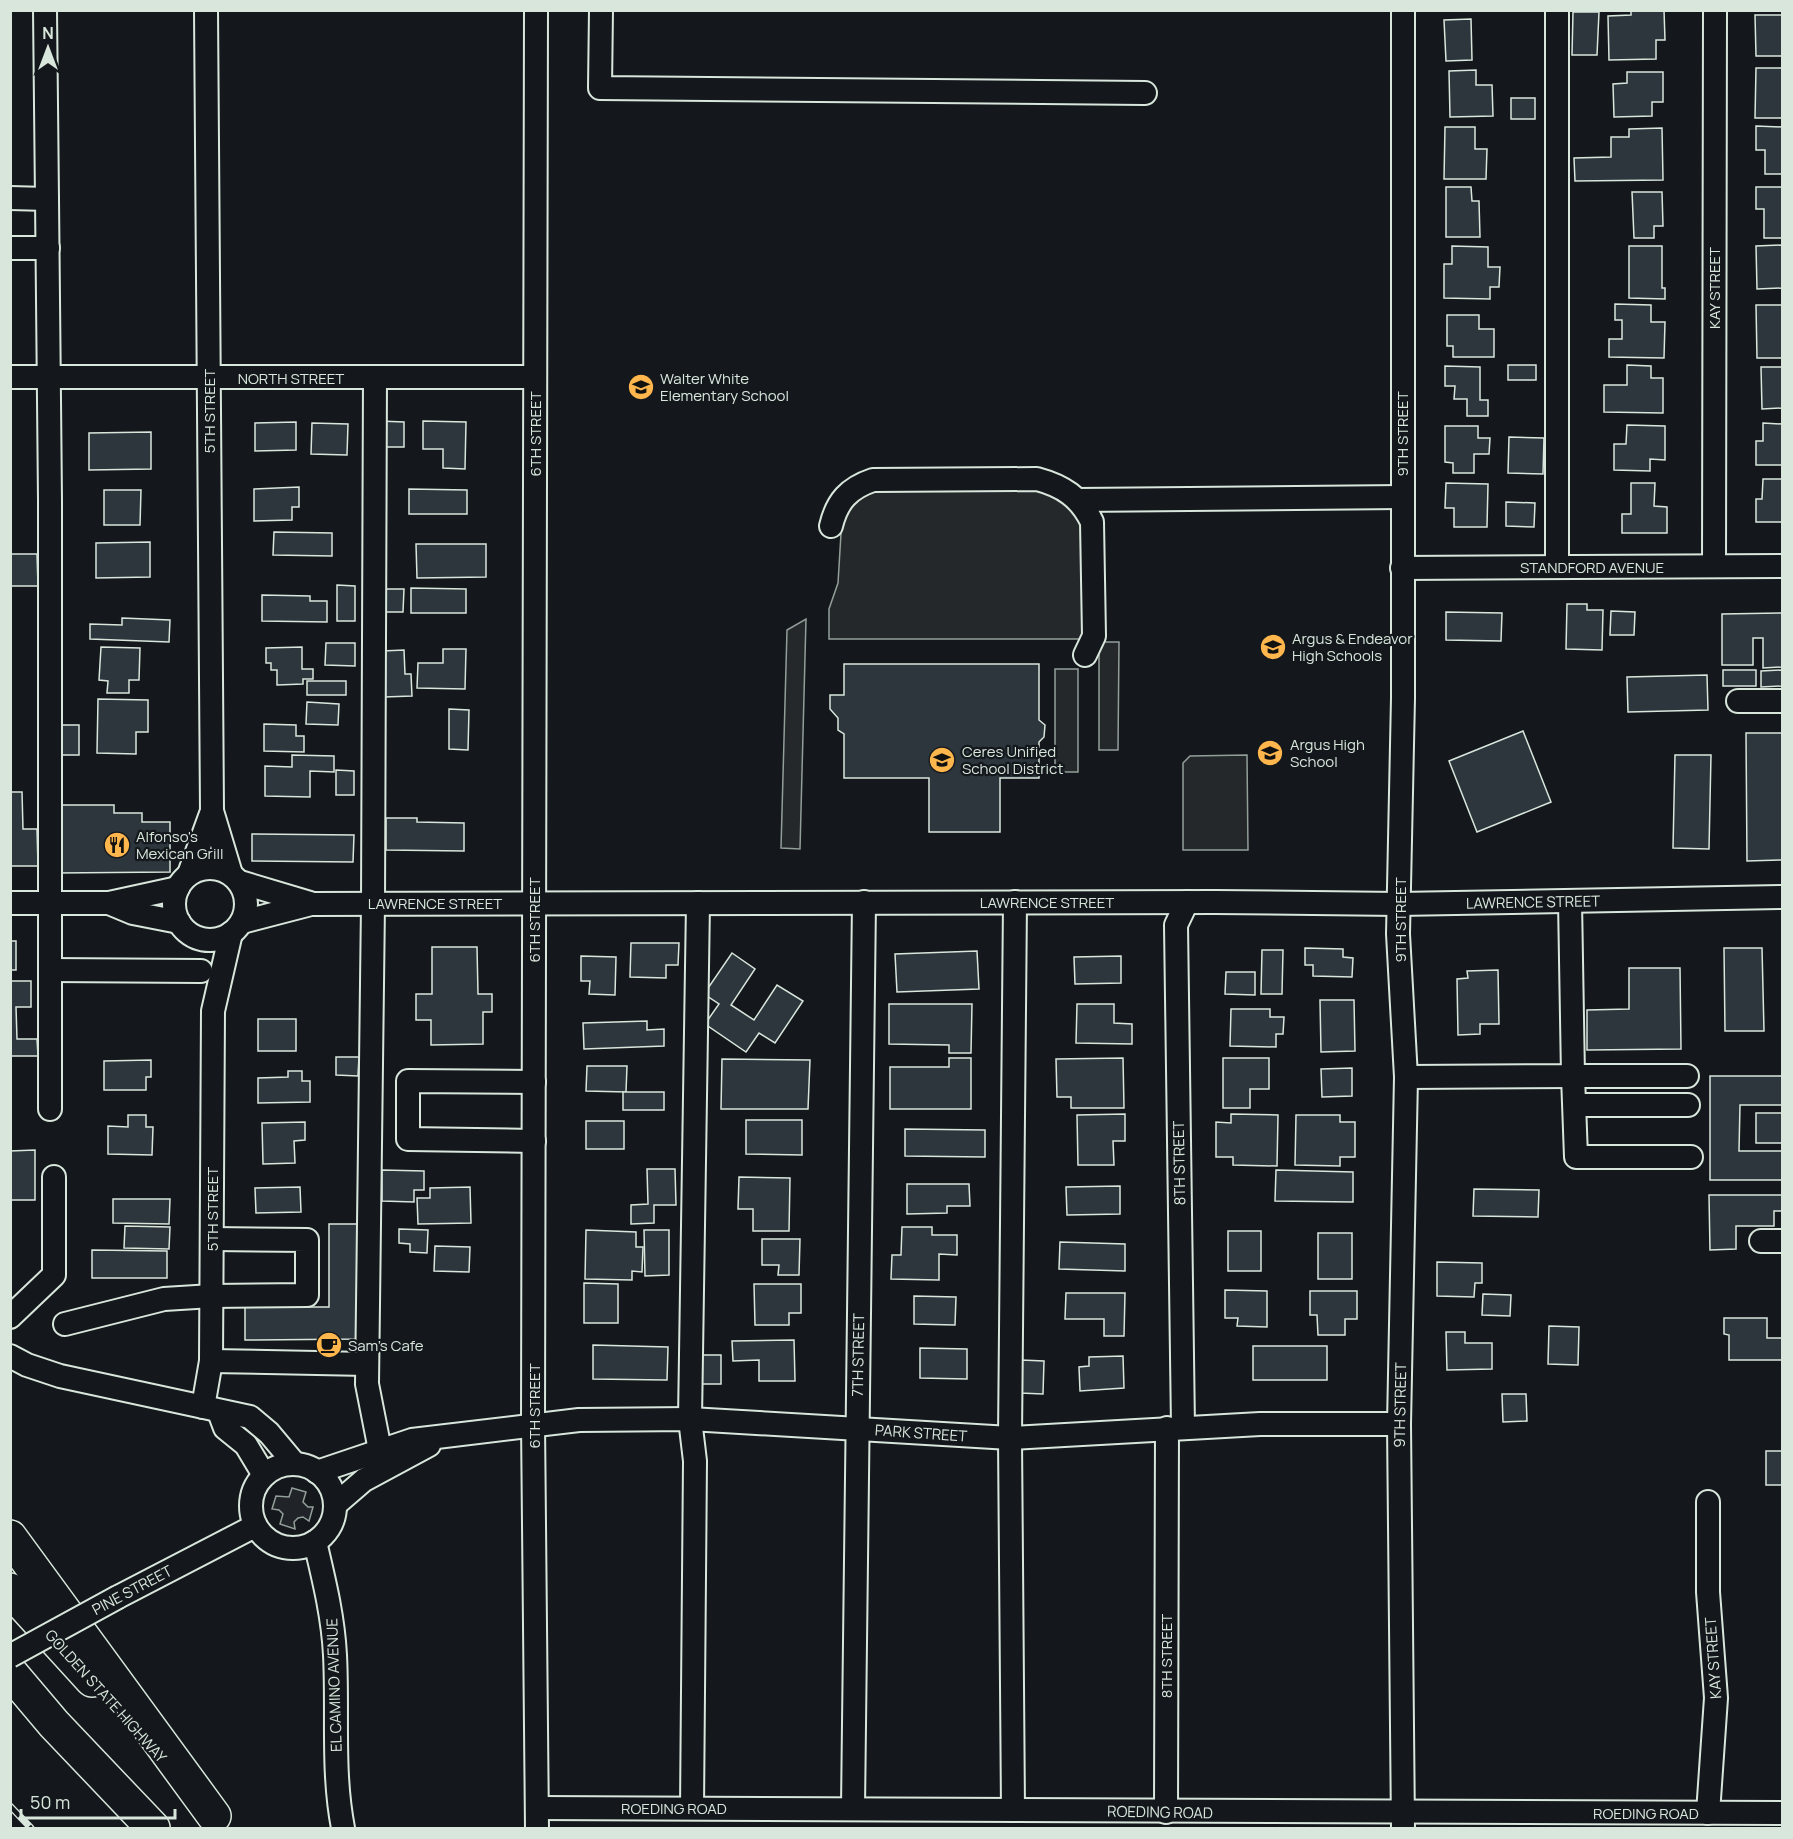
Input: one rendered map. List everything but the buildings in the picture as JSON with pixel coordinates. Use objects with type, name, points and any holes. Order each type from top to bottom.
[{"type":"highway","points":[[10,1537],[220,1822]]},
{"type":"highway","name":"GOLDEN STATE HIGHWAY","points":[[10,1590],[220,1822]]},
{"type":"highway","points":[[10,1672],[54,1724]]},
{"type":"highway","points":[[10,1680],[153,1828]]},
{"type":"street","points":[[45,10],[49,377],[50,1109]]},
{"type":"street","name":"5TH STREET","points":[[206,10],[212,811],[236,878]]},
{"type":"street","name":"6TH STREET","points":[[536,10],[533,1423],[537,1818]]},
{"type":"street","points":[[601,10],[600,88],[1145,93]]},
{"type":"street","name":"9TH STREET","points":[[1402,1820],[1399,1424],[1406,1077],[1398,934],[1404,698],[1402,568],[1403,10]]},
{"type":"street","points":[[1557,10],[1557,567]]},
{"type":"street","name":"KAY STREET","points":[[1714,566],[1715,10]]},
{"type":"street","points":[[10,198],[47,200]]},
{"type":"street","points":[[10,248],[48,248]]},
{"type":"street","name":"NORTH STREET","points":[[10,377],[535,377]]},
{"type":"street","points":[[375,378],[373,904],[367,1384],[380,1450]]},
{"type":"street","points":[[831,526],[835,509],[846,494],[873,480],[1036,479],[1056,484],[1085,506],[1092,522],[1094,636],[1085,655]]},
{"type":"street","points":[[1078,500],[1402,497]]},
{"type":"street","name":"STANDFORD AVENUE","points":[[1402,568],[1782,566]]},
{"type":"street","points":[[1738,701],[1782,701]]},
{"type":"street","name":"5TH STREET","points":[[183,881],[212,811]]},
{"type":"street","points":[[10,903],[109,903],[183,881],[203,868],[221,869],[236,878],[246,896],[246,910],[236,928],[213,940],[201,939],[184,927],[133,913],[109,903]]},
{"type":"street","name":"LAWRENCE STREET","points":[[236,878],[312,904]]},
{"type":"street","points":[[183,881],[174,908],[184,927]]},
{"type":"street","name":"LAWRENCE STREET","points":[[236,928],[312,904],[864,902],[1399,904],[1782,897]]},
{"type":"street","points":[[1570,900],[1576,1157],[1691,1157]]},
{"type":"street","name":"7TH STREET","points":[[853,1807],[864,902]]},
{"type":"street","points":[[1013,1810],[1010,1438],[1015,902]]},
{"type":"street","name":"8TH STREET","points":[[1166,1812],[1175,1427],[1176,925],[1187,902]]},
{"type":"street","points":[[692,1808],[694,1461],[690,1419],[698,903]]},
{"type":"street","name":"5TH STREET","points":[[184,927],[201,970],[213,1011]]},
{"type":"street","name":"5TH STREET","points":[[211,1410],[213,1011],[236,928]]},
{"type":"street","points":[[50,970],[201,970]]},
{"type":"street","points":[[1406,1077],[1687,1076]]},
{"type":"street","points":[[534,1083],[408,1081],[408,1139],[534,1141]]},
{"type":"street","points":[[1575,1105],[1688,1105]]},
{"type":"street","points":[[10,1317],[54,1275],[54,1177]]},
{"type":"street","points":[[65,1324],[164,1299],[307,1295],[307,1240],[212,1239]]},
{"type":"street","points":[[10,1356],[27,1365],[60,1376],[250,1417],[269,1433],[295,1464]]},
{"type":"street","points":[[212,1361],[367,1364]]},
{"type":"street","points":[[211,1410],[225,1428],[246,1445],[264,1475]]},
{"type":"street","name":"PARK STREET","points":[[318,1472],[412,1440],[533,1423],[590,1419],[690,1419],[1010,1438],[1057,1437],[1175,1427],[1399,1424]]},
{"type":"street","name":"PARK STREET","points":[[335,1506],[364,1480],[443,1437]]},
{"type":"street","points":[[295,1464],[318,1472],[330,1487],[335,1506],[331,1524],[315,1542],[301,1547],[287,1548],[273,1544],[255,1526],[250,1510],[251,1495],[264,1475],[280,1465],[295,1464]]},
{"type":"street","name":"KAY STREET","points":[[1708,1502],[1708,1592],[1716,1698],[1708,1813]]},
{"type":"street","name":"PINE STREET","points":[[10,1656],[255,1526]]},
{"type":"street","name":"EL CAMINO AVENUE","points":[[315,1542],[331,1605],[335,1654],[337,1782],[343,1828]]},
{"type":"street","name":"ROEDING ROAD","points":[[537,1818],[692,1808],[853,1807],[1166,1812],[1196,1820],[1638,1821],[1708,1813],[1782,1813]]},
{"type":"shaded area","points":[[1031,489],[1050,492],[1067,502],[1078,515],[1084,532],[1085,639],[829,639],[829,609],[838,583],[842,517],[848,507],[867,492]]},
{"type":"shaded area","points":[[806,619],[800,849],[781,848],[787,630]]},
{"type":"shaded area","points":[[1099,642],[1119,642],[1118,750],[1099,750]]},
{"type":"shaded area","points":[[1055,669],[1078,669],[1078,772],[1055,772]]},
{"type":"shaded area","points":[[1247,755],[1248,850],[1183,850],[1183,763],[1190,756]]},
{"type":"shaded area","points":[[292,1488],[306,1492],[303,1502],[308,1507],[313,1507],[309,1521],[303,1517],[298,1518],[294,1522],[295,1529],[280,1524],[283,1514],[279,1510],[272,1509],[276,1496],[289,1497]]},
{"type":"railway","points":[[10,1806],[31,1828]]},
{"type":"place","name":"Walter White Elementary School","points":[[641,387]]},
{"type":"place","name":"Argus & Endeavor High Schools","points":[[1273,647]]},
{"type":"place","name":"Argus High School","points":[[1270,753]]},
{"type":"place","name":"Ceres Unified School District","points":[[942,760]]},
{"type":"place","name":"Alfonso's Mexican Grill","points":[[117,845]]},
{"type":"place","name":"Sam's Cafe","points":[[329,1345]]}]
